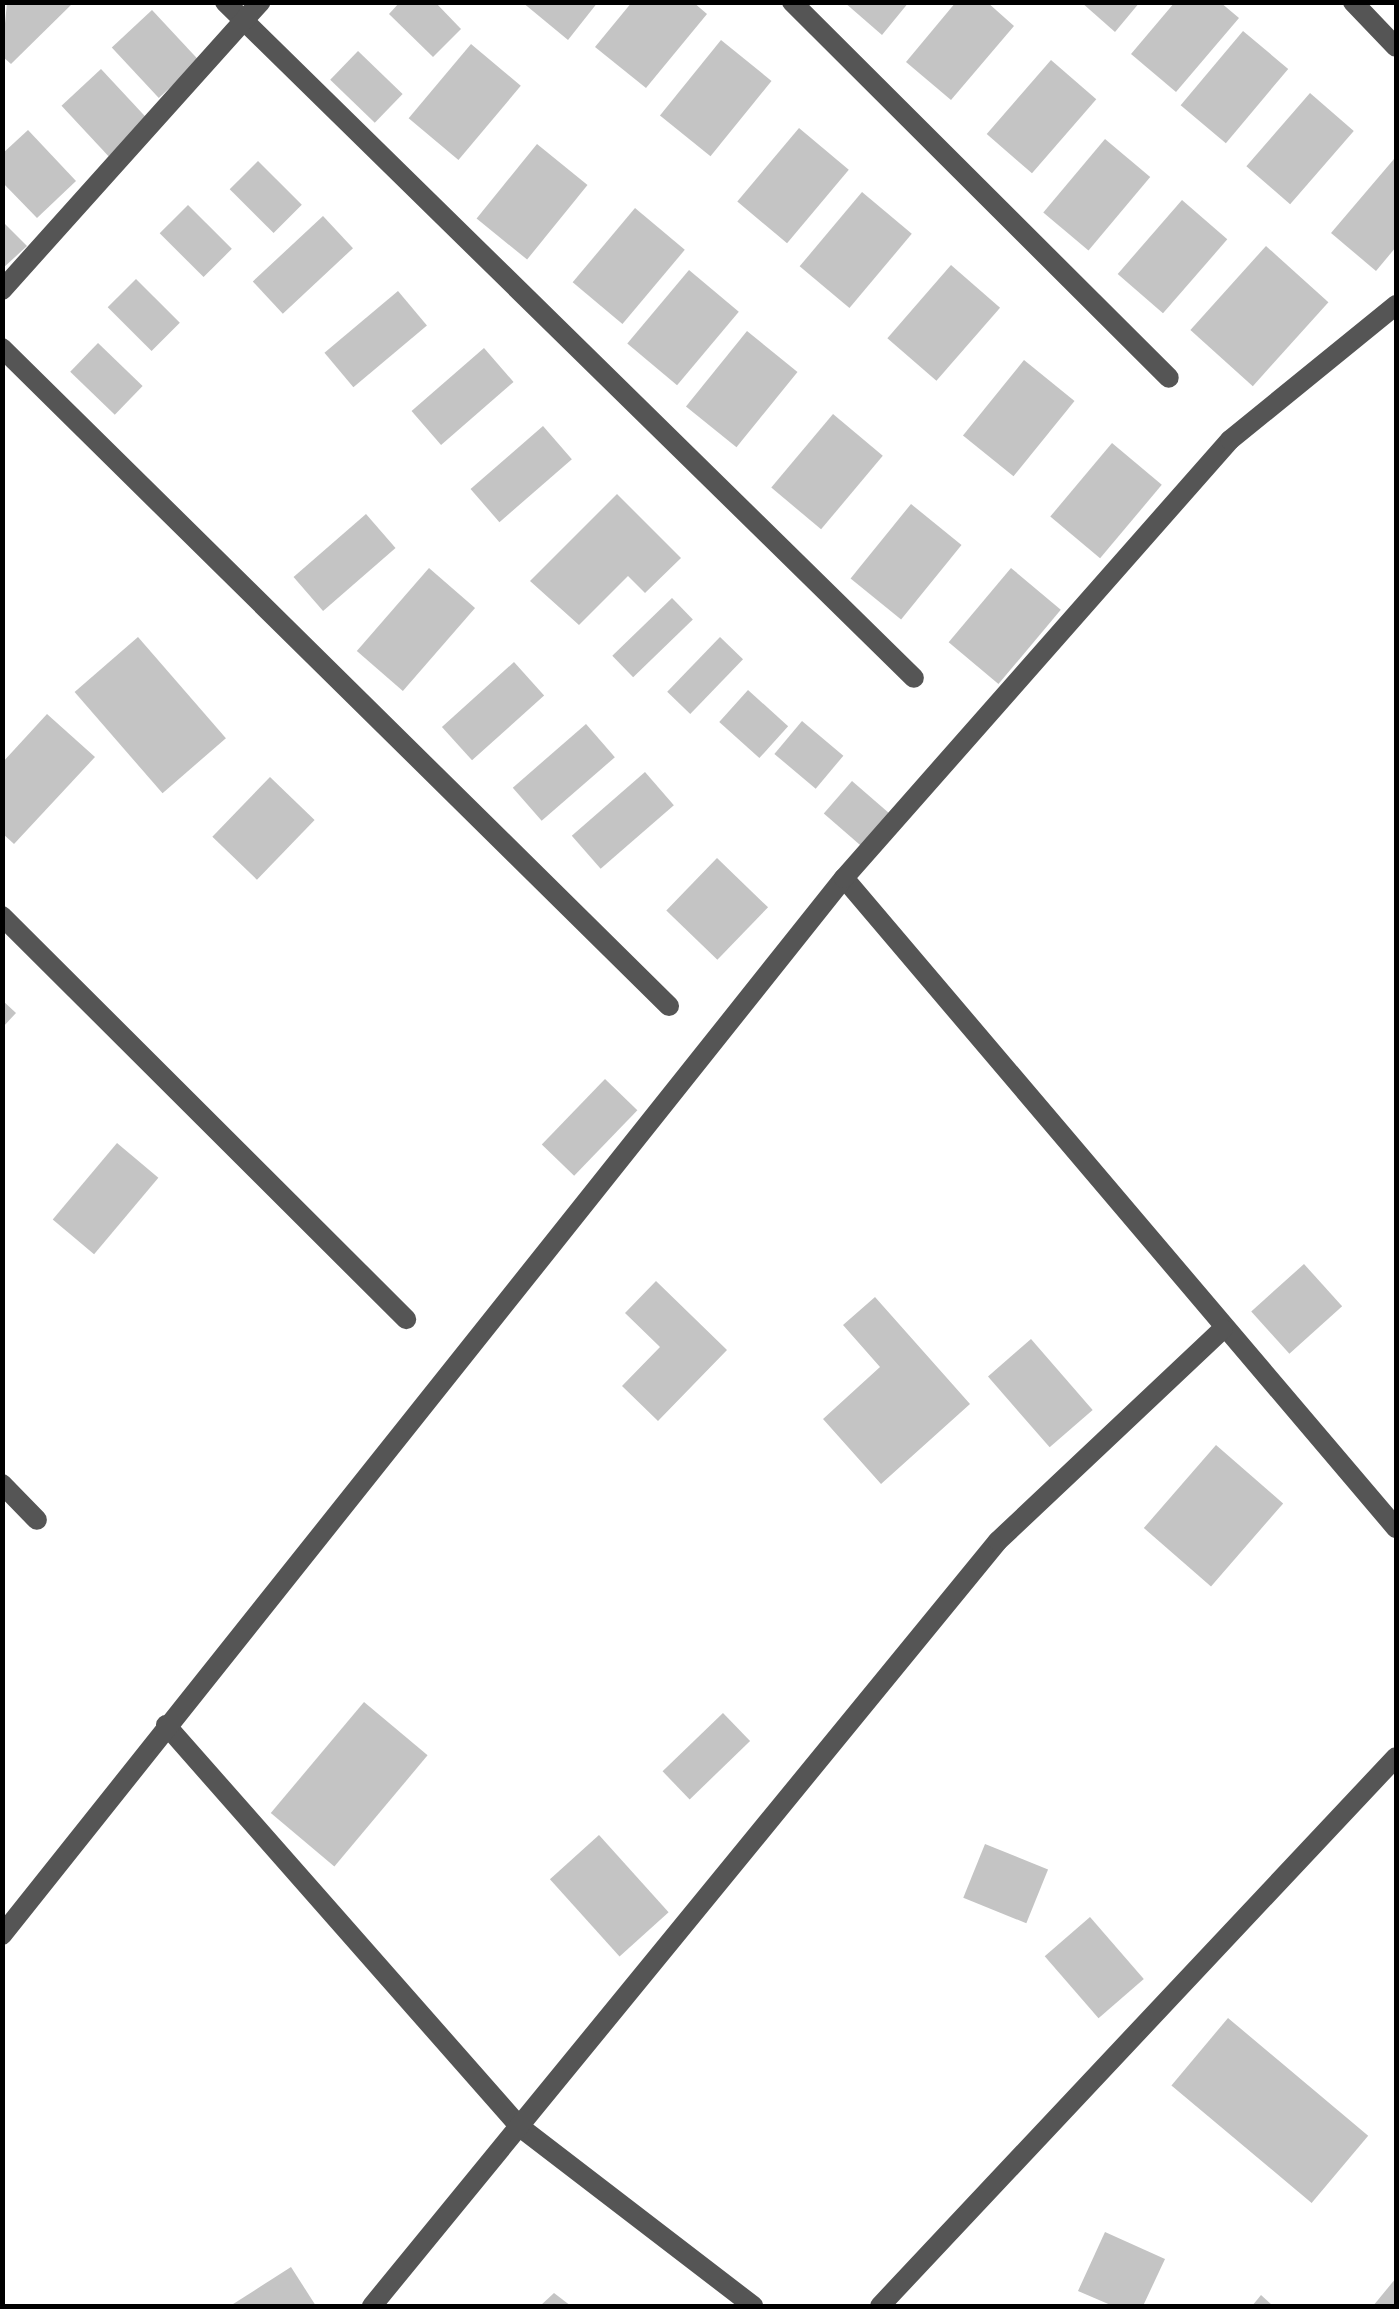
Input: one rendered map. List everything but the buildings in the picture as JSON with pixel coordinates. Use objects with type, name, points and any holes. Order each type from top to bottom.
[{"type":"street","points":[[225,2],[914,678]]},
{"type":"street","points":[[2,290],[260,2]]},
{"type":"street","points":[[792,2],[1169,378]]},
{"type":"street","points":[[1353,2],[1396,47]]},
{"type":"street","points":[[2,1935],[844,878],[1230,440],[1396,305]]},
{"type":"street","points":[[2,348],[669,1006]]},
{"type":"street","points":[[844,878],[1222,1329],[1396,1528]]},
{"type":"street","points":[[2,916],[406,1319]]},
{"type":"street","points":[[372,2306],[998,1541],[1222,1329]]},
{"type":"street","points":[[2,1484],[38,1520]]},
{"type":"street","points":[[166,1725],[520,2128],[753,2306]]},
{"type":"street","points":[[880,2306],[1396,1757]]}]
